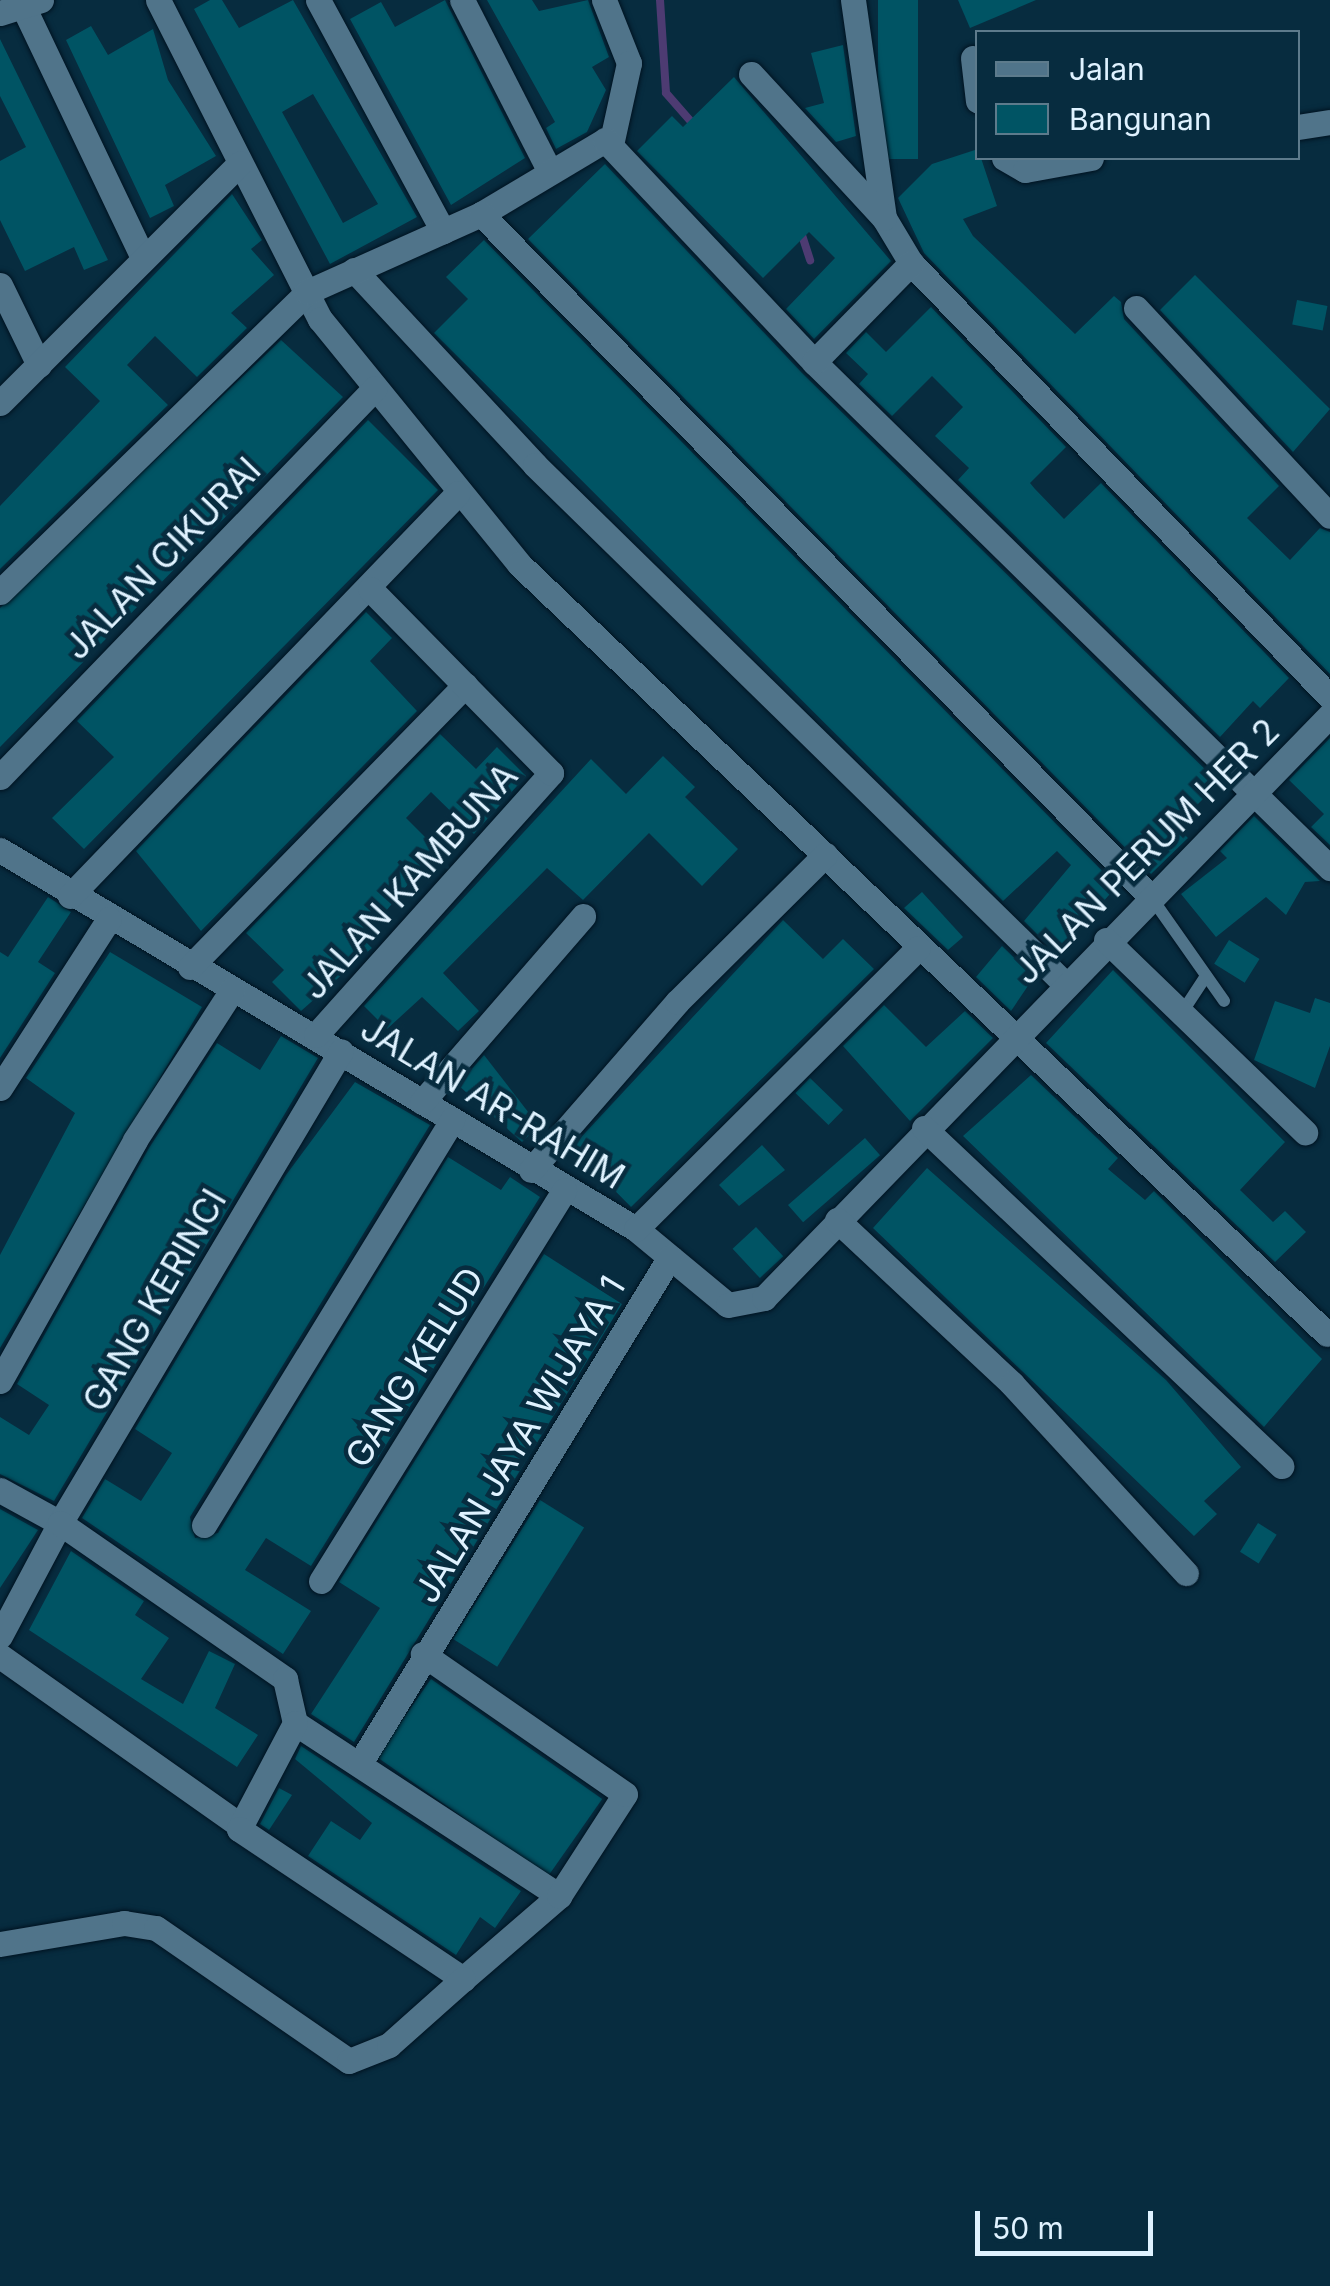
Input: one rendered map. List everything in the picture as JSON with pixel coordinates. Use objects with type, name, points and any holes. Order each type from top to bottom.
[{"type":"street","points":[[158,0],[307,292],[375,388],[519,564],[1327,1334]]},
{"type":"street","points":[[318,0],[443,231]]},
{"type":"street","points":[[462,0],[548,170]]},
{"type":"street","points":[[604,0],[629,63],[612,145]]},
{"type":"street","points":[[852,0],[884,218]]},
{"type":"street","points":[[21,5],[141,254]]},
{"type":"street","points":[[973,58],[975,75]]},
{"type":"street","points":[[751,74],[884,218],[911,263],[1330,697]]},
{"type":"street","points":[[1300,127],[1330,122]]},
{"type":"street","points":[[0,592],[307,292],[481,214],[548,170],[606,140],[814,362],[1330,868]]},
{"type":"street","points":[[1008,160],[1026,170],[1080,160]]},
{"type":"street","points":[[0,403],[141,254],[240,162]]},
{"type":"street","points":[[481,214],[1149,895]]},
{"type":"street","points":[[814,362],[911,263]]},
{"type":"street","points":[[354,270],[535,465],[1066,984]]},
{"type":"street","points":[[0,285],[39,364]]},
{"type":"street","points":[[1136,308],[1330,516]]},
{"type":"street","name":"JALAN CIKURAI","points":[[0,777],[375,388]]},
{"type":"street","points":[[70,896],[458,494]]},
{"type":"street","points":[[190,967],[465,685],[370,589]]},
{"type":"street","name":"JALAN KAMBUNA","points":[[316,1035],[551,773],[465,685]]},
{"type":"street","name":"JALAN PERUM HER 2","points":[[837,1220],[1149,895],[1330,715]]},
{"type":"street","points":[[531,1170],[677,1002],[825,855]]},
{"type":"street","name":"JALAN AR-RAHIM","points":[[3,858],[316,1035],[531,1170],[636,1229],[728,1305],[764,1298],[837,1220]]},
{"type":"street","points":[[422,1102],[583,916]]},
{"type":"street","points":[[0,1088],[109,919]]},
{"type":"street","points":[[1106,940],[1183,1010],[1305,1132]]},
{"type":"street","points":[[636,1229],[918,948]]},
{"type":"street","points":[[0,1381],[135,1140],[232,990]]},
{"type":"street","name":"GANG KERINCI","points":[[0,1636],[60,1524],[341,1051]]},
{"type":"street","points":[[204,1525],[452,1120]]},
{"type":"street","points":[[924,1128],[1281,1466]]},
{"type":"street","name":"GANG KELUD","points":[[321,1581],[564,1190]]},
{"type":"street","points":[[837,1220],[1012,1384],[1186,1573]]},
{"type":"street","name":"JALAN JAYA WIJAYA 1","points":[[360,1763],[423,1654],[670,1258]]},
{"type":"street","points":[[0,1490],[60,1524],[285,1680],[295,1722],[237,1823]]},
{"type":"street","points":[[0,1944],[124,1924],[156,1928],[350,2061],[389,2045],[559,1896],[622,1803],[624,1784],[423,1654]]},
{"type":"street","points":[[0,1656],[463,1978]]},
{"type":"street","points":[[295,1722],[559,1896]]},
{"type":"lane","points":[[1149,895],[1224,1001]]},
{"type":"lane","points":[[1183,1010],[1206,976]]},
{"type":"building","points":[[210,0],[222,0],[239,28],[293,0],[417,217],[330,264],[194,9]],"holes":[[[313,94],[378,204],[343,223],[282,112]]]},
{"type":"building","points":[[445,0],[525,158],[451,205],[350,19],[381,2],[395,27]]},
{"type":"building","points":[[487,0],[532,0],[539,11],[588,0],[609,57],[592,67],[606,90],[587,132],[556,149],[546,128],[555,122]]},
{"type":"building","points":[[878,0],[918,0],[918,159],[878,159]]},
{"type":"building","points":[[958,0],[1036,0],[970,28]]},
{"type":"building","points":[[91,26],[108,55],[153,29],[168,80],[216,156],[165,185],[174,206],[150,218],[66,40]]},
{"type":"building","points":[[0,39],[108,260],[84,270],[74,247],[25,271],[0,220],[0,161],[26,147],[0,96]]},
{"type":"building","points":[[843,45],[856,136],[836,142],[805,108],[824,103],[811,53]]},
{"type":"building","points":[[734,77],[891,261],[814,339],[786,309],[835,258],[809,232],[763,278],[637,151],[672,116],[683,127]]},
{"type":"building","points":[[975,150],[975,160],[982,160],[997,206],[963,219],[973,236],[1075,334],[1114,296],[1121,302],[1124,319],[1279,486],[1247,518],[1290,560],[1320,528],[1330,532],[1330,674],[924,253],[898,198],[932,164]]},
{"type":"building","points":[[605,164],[802,373],[1219,783],[1176,826],[1188,838],[1151,874],[528,239]]},
{"type":"building","points":[[232,194],[262,240],[251,249],[274,275],[231,313],[247,328],[197,377],[155,336],[127,365],[168,405],[0,569],[0,506],[100,401],[65,367]]},
{"type":"building","points":[[484,240],[1117,886],[1057,954],[1024,921],[1071,865],[1057,851],[1003,901],[434,333],[468,299],[446,277]]},
{"type":"building","points":[[1195,275],[1330,409],[1293,452],[1160,310]]},
{"type":"building","points":[[1297,300],[1327,306],[1323,330],[1292,325]]},
{"type":"building","points":[[931,307],[1066,447],[1030,483],[1035,489],[1064,519],[1101,483],[1289,678],[1260,708],[1253,701],[1220,737],[958,480],[969,468],[935,436],[963,407],[932,376],[892,416],[859,384],[868,374],[846,353],[866,332],[886,352]]},
{"type":"building","points":[[281,340],[343,397],[0,747],[0,608]]},
{"type":"building","points":[[368,420],[438,490],[84,849],[52,818],[114,757],[77,721]]},
{"type":"building","points":[[366,612],[392,638],[370,661],[417,711],[201,931],[136,851]]},
{"type":"building","points":[[440,734],[476,769],[497,747],[526,776],[474,834],[431,792],[406,818],[437,849],[363,939],[372,948],[301,1011],[272,982],[284,970],[246,933]]},
{"type":"building","points":[[1330,738],[1330,845],[1311,827],[1324,814],[1289,780]]},
{"type":"building","points":[[663,756],[695,787],[685,797],[738,849],[702,886],[649,833],[583,900],[547,868],[443,973],[479,1011],[458,1031],[422,997],[387,1029],[364,1006],[591,759],[626,794]]},
{"type":"building","points":[[1254,816],[1320,881],[1305,882],[1286,915],[1266,897],[1216,937],[1181,894],[1227,858],[1220,851]]},
{"type":"building","points":[[922,892],[963,937],[948,950],[904,908]]},
{"type":"building","points":[[48,897],[71,912],[38,962],[55,973],[0,1058],[0,952],[8,957]]},
{"type":"building","points":[[783,920],[823,959],[843,939],[874,969],[631,1207],[572,1147]]},
{"type":"building","points":[[1229,940],[1260,959],[1245,983],[1214,964]]},
{"type":"building","points":[[1002,946],[1034,977],[1011,1011],[976,977]]},
{"type":"building","points":[[110,952],[202,1007],[0,1348],[0,1255],[75,1113],[26,1078]]},
{"type":"building","points":[[1113,970],[1285,1142],[1240,1190],[1273,1222],[1285,1211],[1306,1232],[1275,1262],[1046,1043]]},
{"type":"building","points":[[1315,998],[1330,1003],[1330,1046],[1315,1088],[1254,1060],[1275,1001],[1310,1013]]},
{"type":"building","points":[[884,1005],[926,1047],[965,1011],[993,1038],[910,1121],[843,1046]]},
{"type":"building","points":[[281,1036],[318,1058],[54,1501],[0,1474],[0,1417],[29,1435],[49,1405],[17,1384],[149,1148],[217,1043],[260,1070]]},
{"type":"building","points":[[484,1055],[539,1126],[522,1142],[458,1085]]},
{"type":"building","points":[[1031,1075],[1118,1158],[1108,1169],[1145,1200],[1154,1191],[1322,1359],[1264,1427],[963,1136]]},
{"type":"building","points":[[810,1078],[843,1110],[829,1125],[795,1093]]},
{"type":"building","points":[[355,1082],[430,1125],[190,1517],[195,1538],[218,1533],[448,1157],[501,1190],[510,1177],[540,1197],[311,1566],[266,1538],[245,1570],[311,1611],[283,1654],[82,1518],[105,1479],[141,1501],[172,1453],[135,1429],[286,1175]]},
{"type":"building","points":[[865,1138],[880,1155],[803,1222],[788,1205]]},
{"type":"building","points":[[762,1145],[785,1170],[739,1206],[719,1185]]},
{"type":"building","points":[[927,1168],[1166,1380],[1241,1467],[1204,1501],[1217,1514],[1194,1536],[873,1228]]},
{"type":"building","points":[[756,1227],[783,1256],[760,1278],[733,1249]]},
{"type":"building","points":[[544,1254],[622,1304],[354,1742],[311,1714],[380,1608],[339,1582]]},
{"type":"building","points":[[540,1500],[584,1528],[497,1667],[453,1639]]},
{"type":"building","points":[[0,1509],[38,1530],[0,1588]]},
{"type":"building","points":[[1258,1523],[1277,1535],[1259,1563],[1240,1552]]},
{"type":"building","points":[[71,1551],[144,1601],[135,1615],[169,1638],[141,1679],[183,1704],[209,1651],[235,1664],[215,1708],[258,1735],[237,1767],[29,1630]]},
{"type":"building","points":[[431,1679],[602,1799],[548,1877],[377,1757]]},
{"type":"building","points":[[301,1746],[521,1891],[495,1928],[480,1917],[456,1955],[308,1856],[331,1821],[360,1840],[372,1823],[295,1759]]},
{"type":"building","points":[[279,1788],[292,1795],[269,1830],[260,1824]]},
{"type":"waterway","points":[[660,0],[666,93],[694,125]]},
{"type":"waterway","points":[[800,229],[810,260]]}]
